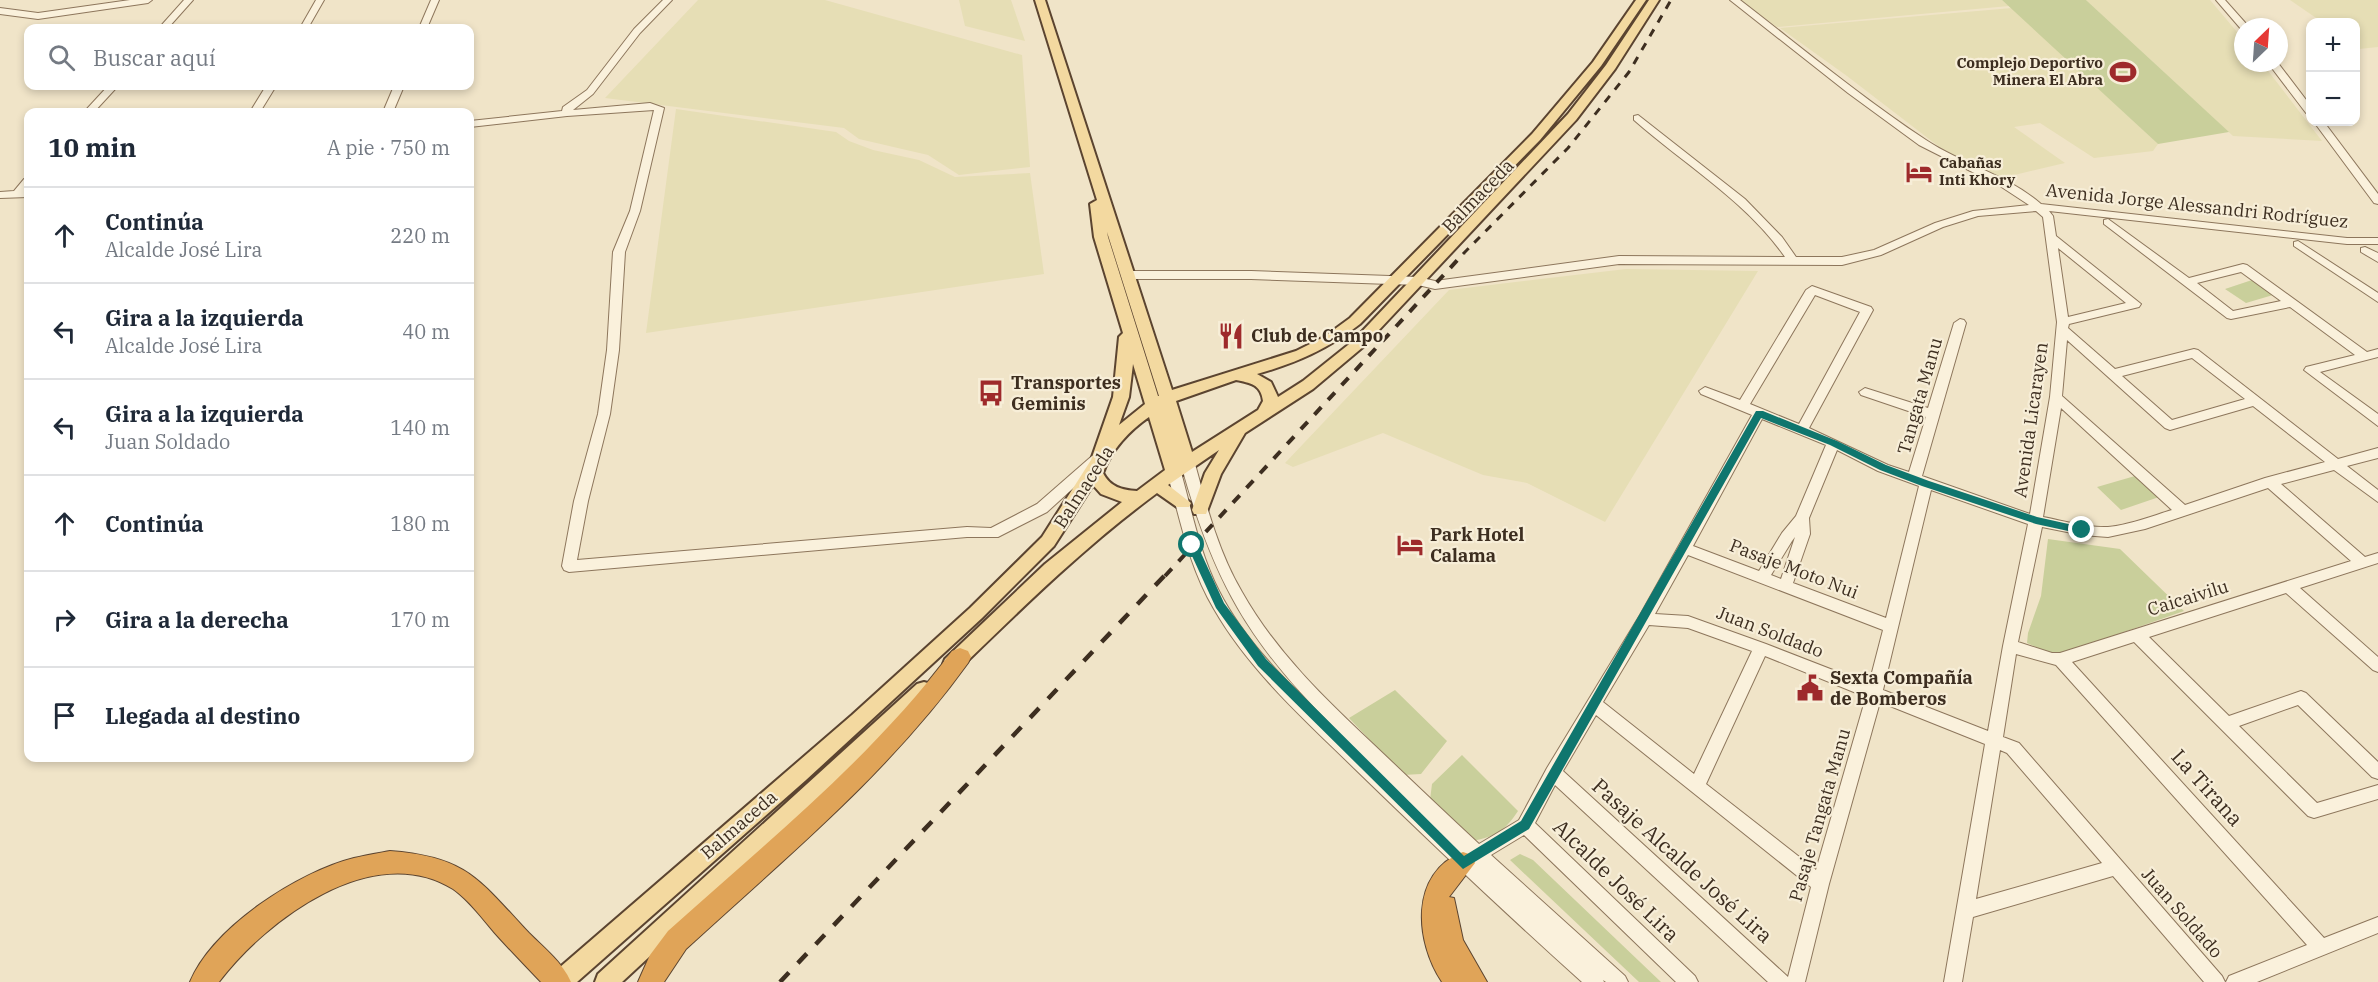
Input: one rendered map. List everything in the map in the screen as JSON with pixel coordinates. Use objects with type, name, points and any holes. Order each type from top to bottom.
[{"type":"highway","points":[[651,982],[664,957],[685,932],[870,765],[927,702],[960,657]]},
{"type":"highway","points":[[1457,982],[1438,951],[1433,918],[1440,889],[1453,869],[1471,859]]},
{"type":"highway","points":[[1471,859],[1449,885],[1445,919],[1451,944],[1474,982]]},
{"type":"highway","points":[[202,982],[232,944],[281,904],[340,875],[379,865],[397,864],[431,868],[460,880],[557,980]]},
{"type":"main road","points":[[1040,0],[1161,380],[1160,403]]},
{"type":"main road","name":"Balmaceda","points":[[557,980],[898,686],[1002,588],[1037,554],[1064,520],[1099,457],[1135,419],[1190,388],[1289,361],[1333,339],[1355,321],[1558,111],[1609,48],[1641,0]]},
{"type":"main road","name":"Balmaceda","points":[[606,982],[960,657],[1051,569],[1147,492],[1265,411],[1308,385],[1344,357],[1572,117],[1616,59],[1654,0]]},
{"type":"main road","points":[[1094,171],[1101,237],[1125,315],[1160,403],[1181,468]]},
{"type":"main road","points":[[1125,315],[1124,381],[1095,473],[1104,488],[1124,496],[1168,491],[1183,503]]},
{"type":"main road","points":[[1238,376],[1251,377],[1266,387],[1271,401],[1265,411]]},
{"type":"main road","points":[[1161,380],[1190,388]]},
{"type":"main road","points":[[1200,510],[1213,473],[1242,427]]},
{"type":"street","points":[[0,10],[38,16],[148,0]]},
{"type":"street","points":[[167,24],[189,0]]},
{"type":"street","points":[[306,24],[320,0]]},
{"type":"street","points":[[425,24],[435,0]]},
{"type":"street","points":[[567,113],[567,109],[590,92],[637,31],[668,0]]},
{"type":"street","points":[[1734,0],[1924,144],[2008,185],[2044,212]]},
{"type":"street","points":[[2220,0],[2236,18]]},
{"type":"street","points":[[2280,72],[2306,106]]},
{"type":"street","points":[[93,108],[109,90]]},
{"type":"street","points":[[257,108],[269,90]]},
{"type":"street","points":[[390,108],[397,90]]},
{"type":"street","points":[[474,124],[650,106],[659,108],[636,211],[619,252],[613,350],[604,414],[581,501],[569,566],[955,533],[993,533],[1042,508],[1099,457]]},
{"type":"street","points":[[1638,118],[1673,149],[1736,196],[1777,237],[1794,262]]},
{"type":"street","points":[[2322,126],[2376,195]]},
{"type":"street","points":[[0,195],[23,194]]},
{"type":"street","name":"Avenida Jorge Alessandri Rodríguez","points":[[1128,275],[1251,275],[1418,281],[1435,285],[1619,260],[1842,261],[1877,253],[1939,225],[1977,213],[2044,212],[2336,240],[2378,241]]},
{"type":"street","name":"Avenida Jorge Alessandri Rodríguez","points":[[2044,212],[2298,244],[2378,250]]},
{"type":"street","name":"Avenida Licarayen","points":[[1953,982],[2010,646],[2036,521],[2056,397],[2063,326],[2051,237],[2044,212]]},
{"type":"street","points":[[2109,222],[2231,315],[2292,303]]},
{"type":"street","points":[[2051,237],[2135,304],[2063,326],[2112,374],[2170,425],[2255,401]]},
{"type":"street","points":[[2298,244],[2378,298]]},
{"type":"street","points":[[2365,250],[2378,258]]},
{"type":"street","points":[[2187,282],[2243,268],[2372,355]]},
{"type":"street","points":[[1743,406],[1812,290],[1867,310],[1802,430]]},
{"type":"street","name":"Tangata Manu","points":[[1920,481],[1934,415],[1960,323]]},
{"type":"street","points":[[2112,374],[2194,353],[2378,497]]},
{"type":"street","points":[[2372,355],[2310,370],[2378,421]]},
{"type":"street","points":[[1704,391],[1833,443],[1883,468],[2036,521],[2082,530],[2108,532],[2183,512],[2333,463],[2378,453]]},
{"type":"street","points":[[1865,392],[1934,415]]},
{"type":"street","points":[[2056,397],[2183,512]]},
{"type":"street","points":[[1525,825],[1552,773],[1645,619],[1759,413]]},
{"type":"street","points":[[1762,578],[1787,537],[1802,518],[1833,443]]},
{"type":"street","points":[[1181,468],[1183,503],[1200,567],[1219,605],[1246,644],[1323,726],[1471,859],[1619,982]]},
{"type":"street","points":[[1181,468],[1234,593],[1283,664],[1471,859],[1595,982]]},
{"type":"street","name":"Pasaje Tangata Manu","points":[[1796,982],[1820,884],[1875,693],[1920,481]]},
{"type":"street","points":[[2270,482],[2362,563]]},
{"type":"street","points":[[1785,586],[1803,534],[1802,518]]},
{"type":"street","name":"Pasaje Moto Nui","points":[[1684,548],[1890,626]]},
{"type":"street","name":"Caicaivilu","points":[[2010,646],[2052,659],[2060,659],[2378,558]]},
{"type":"street","points":[[2289,587],[2378,666]]},
{"type":"street","name":"Juan Soldado","points":[[1645,619],[1688,622],[1761,648],[2013,748],[2216,982]]},
{"type":"street","points":[[2137,635],[2314,811],[2378,792]]},
{"type":"street","points":[[1697,786],[1761,648]]},
{"type":"street","name":"La Tirana","points":[[2060,659],[2321,947]]},
{"type":"street","points":[[2227,723],[2301,698],[2378,772]]},
{"type":"street","points":[[1594,704],[1820,884]]},
{"type":"street","name":"Pasaje Alcalde José Lira","points":[[1552,773],[1780,982]]},
{"type":"street","name":"Alcalde José Lira","points":[[1471,859],[1525,825],[1689,982]]},
{"type":"street","points":[[1965,911],[2116,867]]},
{"type":"street","points":[[2235,982],[2378,924]]},
{"type":"shaded area","points":[[698,0],[825,0],[1022,55],[1030,167],[959,175],[928,155],[859,139],[844,128],[605,98]]},
{"type":"shaded area","points":[[959,0],[1011,0],[1025,41],[965,26]]},
{"type":"shaded area","points":[[1739,0],[2002,0],[2009,6],[1777,27]]},
{"type":"shaded area","points":[[2086,0],[2210,0],[2234,28],[2234,72],[2269,72],[2306,120],[2306,126],[2310,126],[2322,141],[2233,136]]},
{"type":"shaded area","points":[[2290,0],[2378,0],[2378,47],[2360,49],[2360,18],[2316,18]]},
{"type":"shaded area","points":[[2012,8],[2158,144],[2153,151],[2094,158],[2040,123],[2014,127],[2065,163],[1985,182],[1847,76],[1780,28]]},
{"type":"shaded area","points":[[676,109],[836,132],[849,141],[873,150],[919,160],[955,177],[1030,173],[1044,274],[646,333]]},
{"type":"shaded area","points":[[1626,269],[1758,271],[1605,522],[1527,483],[1483,475],[1383,433],[1293,467],[1285,463],[1449,290]]},
{"type":"green space","name":"Complejo Deportivo Minera El Abra","points":[[2002,0],[2086,0],[2229,132],[2158,144]]},
{"type":"green space","points":[[2252,280],[2273,295],[2246,303],[2225,289]]},
{"type":"green space","points":[[2135,476],[2159,497],[2121,510],[2097,487]]},
{"type":"green space","points":[[2048,539],[2120,549],[2184,611],[2056,656],[2027,643],[2028,633],[2041,596]]},
{"type":"green space","points":[[1395,690],[1447,741],[1421,774],[1403,775],[1349,718]]},
{"type":"green space","points":[[1462,755],[1518,811],[1498,832],[1486,838],[1471,841],[1430,800],[1432,784]]},
{"type":"green space","points":[[1520,854],[1533,860],[1661,982],[1639,982],[1510,860]]},
{"type":"railway","points":[[1463,254],[1568,148],[1629,72],[1671,0]]},
{"type":"railway","points":[[1165,576],[1464,253]]},
{"type":"railway","points":[[780,982],[1166,574]]},
{"type":"place","name":"Complejo Deportivo Minera El Abra","points":[[2123,72]]},
{"type":"place","name":"Cabañas Inti Khory","points":[[1919,172]]},
{"type":"place","name":"Club de Campo","points":[[1231,336]]},
{"type":"place","name":"Transportes Geminis","points":[[991,393]]},
{"type":"place","name":"Park Hotel Calama","points":[[1410,545]]},
{"type":"place","name":"Sexta Compañía de Bomberos","points":[[1810,688]]},
{"type":"route","points":[[1192,545],[1219,605],[1262,663],[1463,863],[1525,825],[1552,773],[1645,619],[1759,413],[1833,443],[1883,468],[2036,521],[2082,530]]}]
